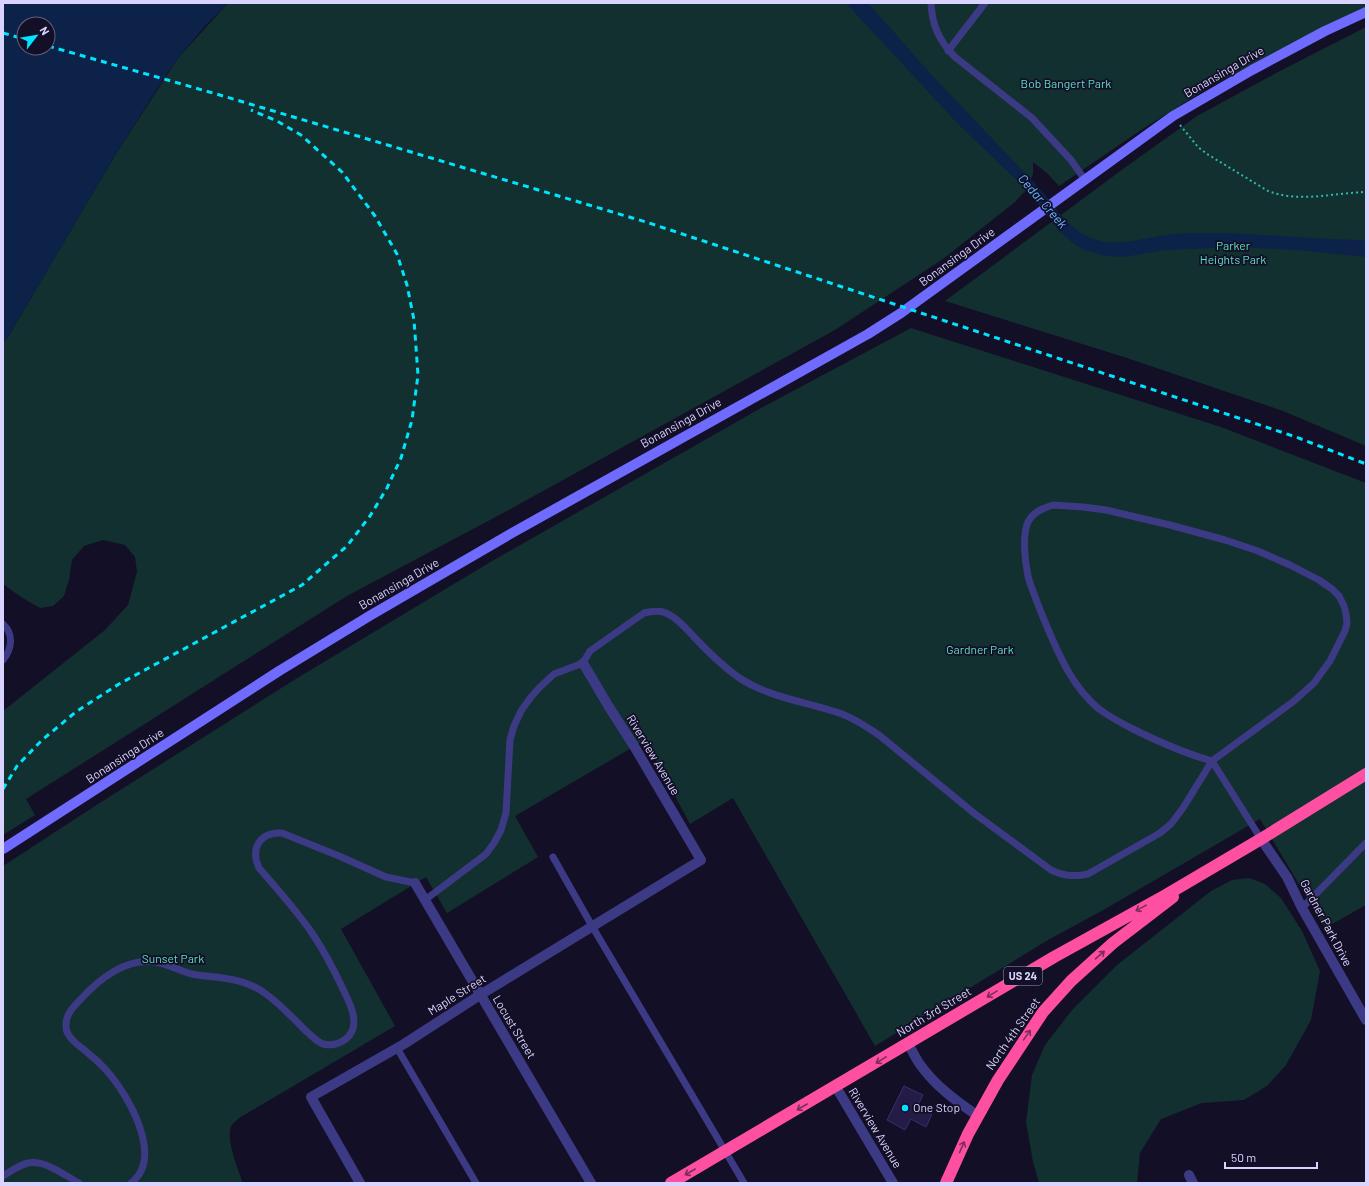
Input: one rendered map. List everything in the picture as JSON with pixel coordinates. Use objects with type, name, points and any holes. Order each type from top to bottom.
[{"type":"highway","name":"US 24","points":[[1212,868],[1366,774]]},
{"type":"highway","name":"North 3rd Street","points":[[671,1183],[1054,957],[1212,868]]},
{"type":"highway","name":"North 4th Street","points":[[946,1183],[968,1134],[998,1080],[1019,1046],[1043,1012],[1071,981],[1114,943],[1212,868]]},
{"type":"street","name":"Bonansinga Drive","points":[[3,850],[279,671],[371,615],[512,533],[868,334],[901,313],[1086,180],[1127,148],[1174,116],[1252,70],[1326,31],[1366,12]]},
{"type":"street","name":"Riverview Avenue","points":[[583,663],[701,860]]},
{"type":"street","name":"Gardner Park Drive","points":[[1260,839],[1287,877],[1302,908],[1366,1020]]},
{"type":"street","name":"Maple Street","points":[[360,1183],[311,1097],[397,1048],[480,995],[701,860]]},
{"type":"street","name":"Locust Street","points":[[415,883],[591,1183]]},
{"type":"street","points":[[908,1044],[919,1064],[943,1090],[978,1116]]},
{"type":"street","name":"Riverview Avenue","points":[[836,1087],[893,1183]]},
{"type":"lane","points":[[931,3],[934,26],[939,38],[948,51],[1032,118],[1071,160],[1086,180]]},
{"type":"lane","points":[[948,51],[985,3]]},
{"type":"lane","points":[[425,900],[486,854],[501,830],[506,813],[510,740],[514,726],[521,711],[540,687],[554,674],[583,663],[590,652],[644,612],[656,611],[668,614],[680,622],[714,656],[737,676],[750,684],[775,694],[842,714],[859,722],[879,735],[997,831],[1051,870],[1067,876],[1077,876],[1095,871],[1160,834],[1171,824],[1183,808],[1212,761],[1294,701],[1314,683],[1330,661],[1345,631],[1347,623],[1344,606],[1340,596],[1328,586],[1290,565],[1258,551],[1170,525],[1099,509],[1052,505],[1037,511],[1028,522],[1026,531],[1025,558],[1028,577],[1042,615],[1068,672],[1081,691],[1098,708],[1112,718],[1158,742],[1212,761],[1260,839]]},
{"type":"lane","points":[[3,624],[8,628],[11,641],[9,650],[3,660]]},
{"type":"lane","points":[[131,1183],[140,1173],[145,1161],[145,1150],[139,1127],[120,1088],[101,1065],[69,1036],[66,1022],[68,1015],[76,1003],[102,980],[121,967],[141,962],[155,962],[193,974],[234,979],[253,985],[267,994],[318,1042],[332,1045],[339,1043],[348,1036],[354,1023],[349,1002],[332,967],[314,937],[298,914],[259,868],[256,861],[256,848],[266,835],[282,833],[386,877],[415,883]]},
{"type":"lane","points":[[1302,908],[1366,843]]},
{"type":"lane","points":[[554,857],[592,926],[744,1183]]},
{"type":"lane","points":[[397,1048],[476,1183]]},
{"type":"lane","points":[[3,1176],[28,1163],[39,1163],[47,1165],[79,1183]]},
{"type":"path","points":[[1174,116],[1189,138],[1207,154],[1268,191],[1289,197],[1366,192]]},
{"type":"green space","name":"Bob Bangert Park","points":[[228,3],[1366,3],[1366,7],[1211,86],[1141,130],[1059,186],[1047,173],[1033,162],[1033,174],[1026,190],[1015,202],[943,259],[835,330],[505,512],[347,596],[26,799],[35,815],[3,835],[3,711],[105,630],[128,605],[137,572],[135,557],[125,545],[103,540],[84,546],[72,560],[69,580],[64,596],[53,606],[40,608],[3,584],[3,342],[8,337],[114,157],[178,58]]},
{"type":"green space","name":"Parker Heights Park","points":[[1366,27],[1366,446],[1283,411],[1127,358],[945,301],[1197,116],[1276,73]]},
{"type":"green space","name":"Gardner Park","points":[[911,328],[1221,427],[1366,483],[1366,905],[1325,928],[1260,819],[1107,908],[1048,940],[875,1046],[733,798],[690,824],[645,740],[515,816],[538,857],[447,913],[426,877],[341,929],[395,1026],[234,1122],[230,1129],[230,1143],[243,1183],[3,1183],[3,866],[294,680],[492,561],[761,408]]},
{"type":"green space","points":[[1249,878],[1265,884],[1281,898],[1302,931],[1320,971],[1311,1020],[1286,1065],[1267,1086],[1244,1100],[1202,1103],[1161,1119],[1140,1153],[1137,1183],[1039,1183],[1033,1162],[1026,1122],[1032,1075],[1045,1045],[1072,1010],[1117,965],[1211,891],[1232,880]]},
{"type":"water","points":[[3,3],[228,3],[205,26],[166,75],[114,157],[8,337],[3,342]]},
{"type":"water","name":"Cedar Creek","points":[[846,3],[868,3],[929,72],[1037,186],[1067,222],[1091,238],[1102,241],[1122,242],[1164,235],[1218,233],[1361,240],[1366,241],[1366,257],[1296,250],[1236,247],[1166,250],[1124,257],[1106,256],[1084,250],[1060,232],[1030,193],[957,123]]},
{"type":"building","name":"One Stop","points":[[904,1086],[923,1095],[917,1107],[932,1114],[926,1127],[911,1119],[905,1130],[887,1120]]},
{"type":"railway","points":[[3,33],[16,37]]},
{"type":"railway","points":[[56,48],[213,93],[646,222],[1296,437],[1366,464]]},
{"type":"railway","points":[[3,789],[17,766],[42,740],[77,711],[119,684],[302,585],[347,546],[370,516],[387,488],[401,458],[412,420],[418,375],[414,320],[407,285],[397,254],[375,216],[342,172],[301,135],[277,121],[251,110]]},
{"type":"place","name":"One Stop","points":[[905,1108]]},
{"type":"park label","name":"Sunset Park","points":[[173,959]]}]
